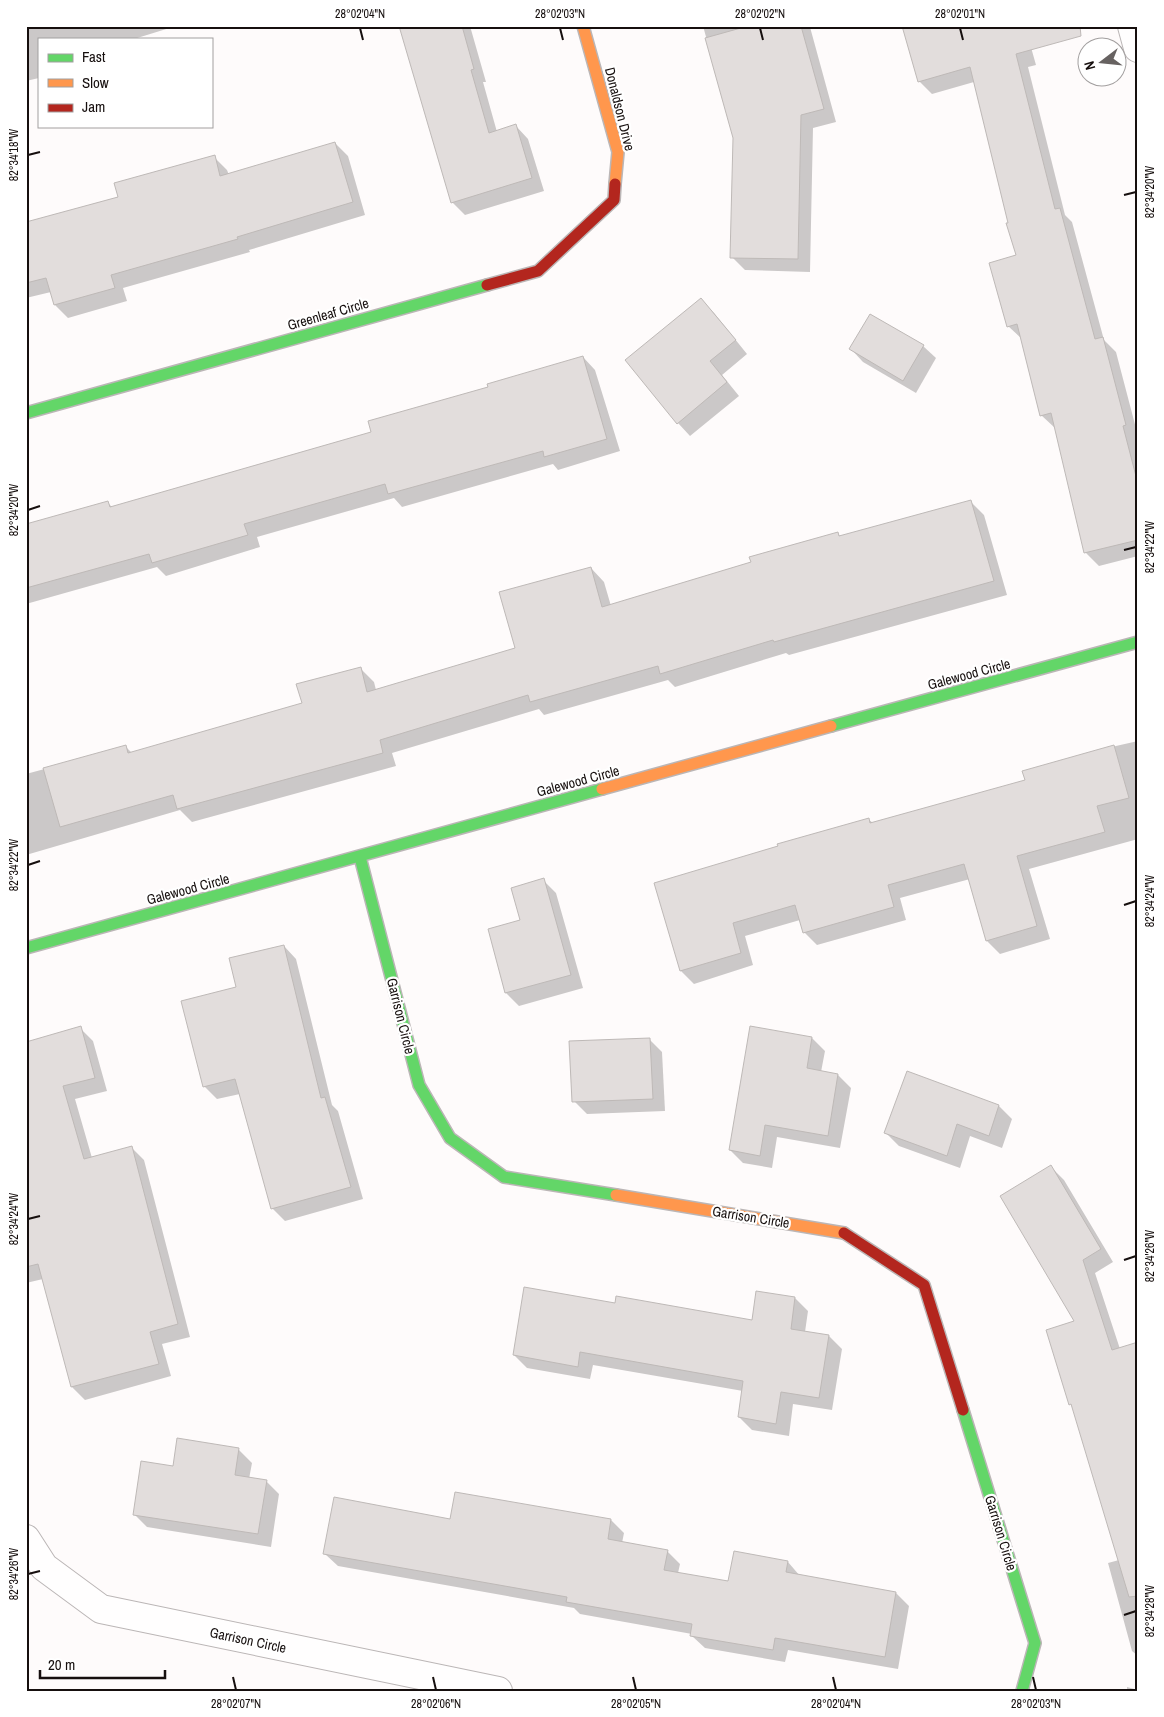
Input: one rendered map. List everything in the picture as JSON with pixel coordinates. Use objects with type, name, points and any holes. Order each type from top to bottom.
[{"type":"street","name":"Donaldson Drive","points":[[584,26],[618,152],[614,200]]},
{"type":"street","points":[[1132,26],[1138,48]]},
{"type":"street","name":"Greenleaf Circle","points":[[26,414],[538,271],[614,200]]},
{"type":"street","name":"Galewood Circle","points":[[26,948],[1138,642]]},
{"type":"street","name":"Garrison Circle","points":[[360,857],[419,1085],[450,1138],[504,1176],[842,1232],[924,1285],[1035,1642],[1022,1691]]},
{"type":"street","name":"Garrison Circle","points":[[26,1540],[44,1567],[101,1610],[498,1691]]},
{"type":"building","points":[[399,26],[462,26],[474,69],[471,70],[489,133],[516,124],[532,178],[451,203]]},
{"type":"building","points":[[748,26],[801,26],[824,109],[801,115],[798,259],[730,258],[733,138],[705,38]]},
{"type":"building","points":[[902,26],[1080,26],[1081,36],[1016,54],[1055,209],[1060,208],[1095,339],[1103,337],[1126,425],[1123,426],[1138,484],[1138,540],[1084,553],[1051,413],[1040,416],[1017,324],[1007,327],[989,263],[1016,255],[1006,223],[1008,223],[970,67],[918,82]]},
{"type":"building","points":[[335,142],[353,202],[237,237],[238,239],[111,275],[115,288],[54,305],[46,278],[26,283],[26,222],[118,197],[114,183],[215,155],[220,176]]},
{"type":"building","points":[[701,298],[736,340],[710,361],[727,382],[677,424],[625,360]]},
{"type":"building","points":[[870,314],[924,345],[903,381],[849,349]]},
{"type":"building","points":[[583,356],[607,439],[544,457],[543,451],[388,494],[385,484],[244,524],[248,535],[152,563],[149,554],[26,588],[26,524],[108,501],[110,507],[371,432],[368,421],[488,387],[487,384]]},
{"type":"building","points":[[971,500],[994,581],[774,642],[773,640],[660,674],[658,666],[530,702],[528,695],[380,740],[383,753],[177,809],[173,795],[60,827],[43,768],[126,745],[128,753],[302,703],[296,684],[361,667],[367,692],[515,648],[499,592],[591,567],[602,607],[751,562],[749,557],[838,532],[839,536]]},
{"type":"building","points":[[1114,745],[1129,798],[1097,806],[1105,832],[1017,856],[1037,926],[986,941],[964,864],[888,885],[894,907],[803,933],[795,905],[733,923],[741,953],[680,971],[654,883],[778,846],[777,844],[869,818],[870,823],[1025,780],[1022,771]]},
{"type":"building","points":[[544,878],[571,975],[505,993],[488,929],[520,920],[511,888]]},
{"type":"building","points":[[284,945],[321,1098],[325,1097],[351,1187],[271,1209],[235,1079],[203,1087],[181,1001],[236,987],[229,958]]},
{"type":"building","points":[[81,1026],[95,1078],[63,1086],[84,1159],[132,1146],[178,1324],[150,1332],[159,1364],[71,1387],[38,1264],[26,1267],[26,1042]]},
{"type":"building","points":[[750,1026],[812,1037],[807,1068],[838,1074],[828,1136],[765,1125],[760,1156],[729,1150]]},
{"type":"building","points":[[650,1038],[653,1099],[572,1102],[569,1041]]},
{"type":"building","points":[[907,1071],[999,1105],[989,1136],[957,1124],[947,1156],[884,1133]]},
{"type":"building","points":[[1051,1165],[1101,1249],[1083,1260],[1112,1350],[1138,1342],[1138,1596],[1129,1597],[1071,1404],[1069,1405],[1046,1330],[1074,1321],[1000,1196]]},
{"type":"building","points":[[524,1287],[615,1303],[616,1296],[752,1320],[756,1291],[795,1297],[791,1329],[829,1335],[819,1398],[781,1392],[776,1424],[738,1417],[743,1381],[580,1352],[578,1367],[513,1355]]},
{"type":"building","points":[[177,1438],[239,1448],[235,1475],[267,1480],[258,1534],[133,1515],[141,1461],[173,1466]]},
{"type":"building","points":[[455,1492],[611,1519],[608,1539],[668,1550],[664,1570],[728,1581],[734,1551],[788,1561],[786,1572],[896,1592],[885,1657],[775,1638],[773,1650],[690,1636],[692,1624],[566,1602],[567,1597],[323,1554],[334,1497],[450,1519]]},
{"type":"traffic: fast","points":[[26,413],[487,285]]},
{"type":"traffic: fast","points":[[831,726],[1138,642]]},
{"type":"traffic: fast","points":[[26,948],[602,789]]},
{"type":"traffic: fast","points":[[360,857],[419,1085],[450,1138],[504,1177],[616,1195]]},
{"type":"traffic: fast","points":[[963,1410],[1035,1643],[1022,1691]]},
{"type":"traffic: slow","points":[[583,26],[618,152],[615,184]]},
{"type":"traffic: slow","points":[[602,789],[831,726]]},
{"type":"traffic: slow","points":[[616,1195],[844,1233]]},
{"type":"traffic: jam","points":[[487,285],[538,271],[614,200],[615,184]]},
{"type":"traffic: jam","points":[[844,1233],[924,1285],[963,1410]]}]
